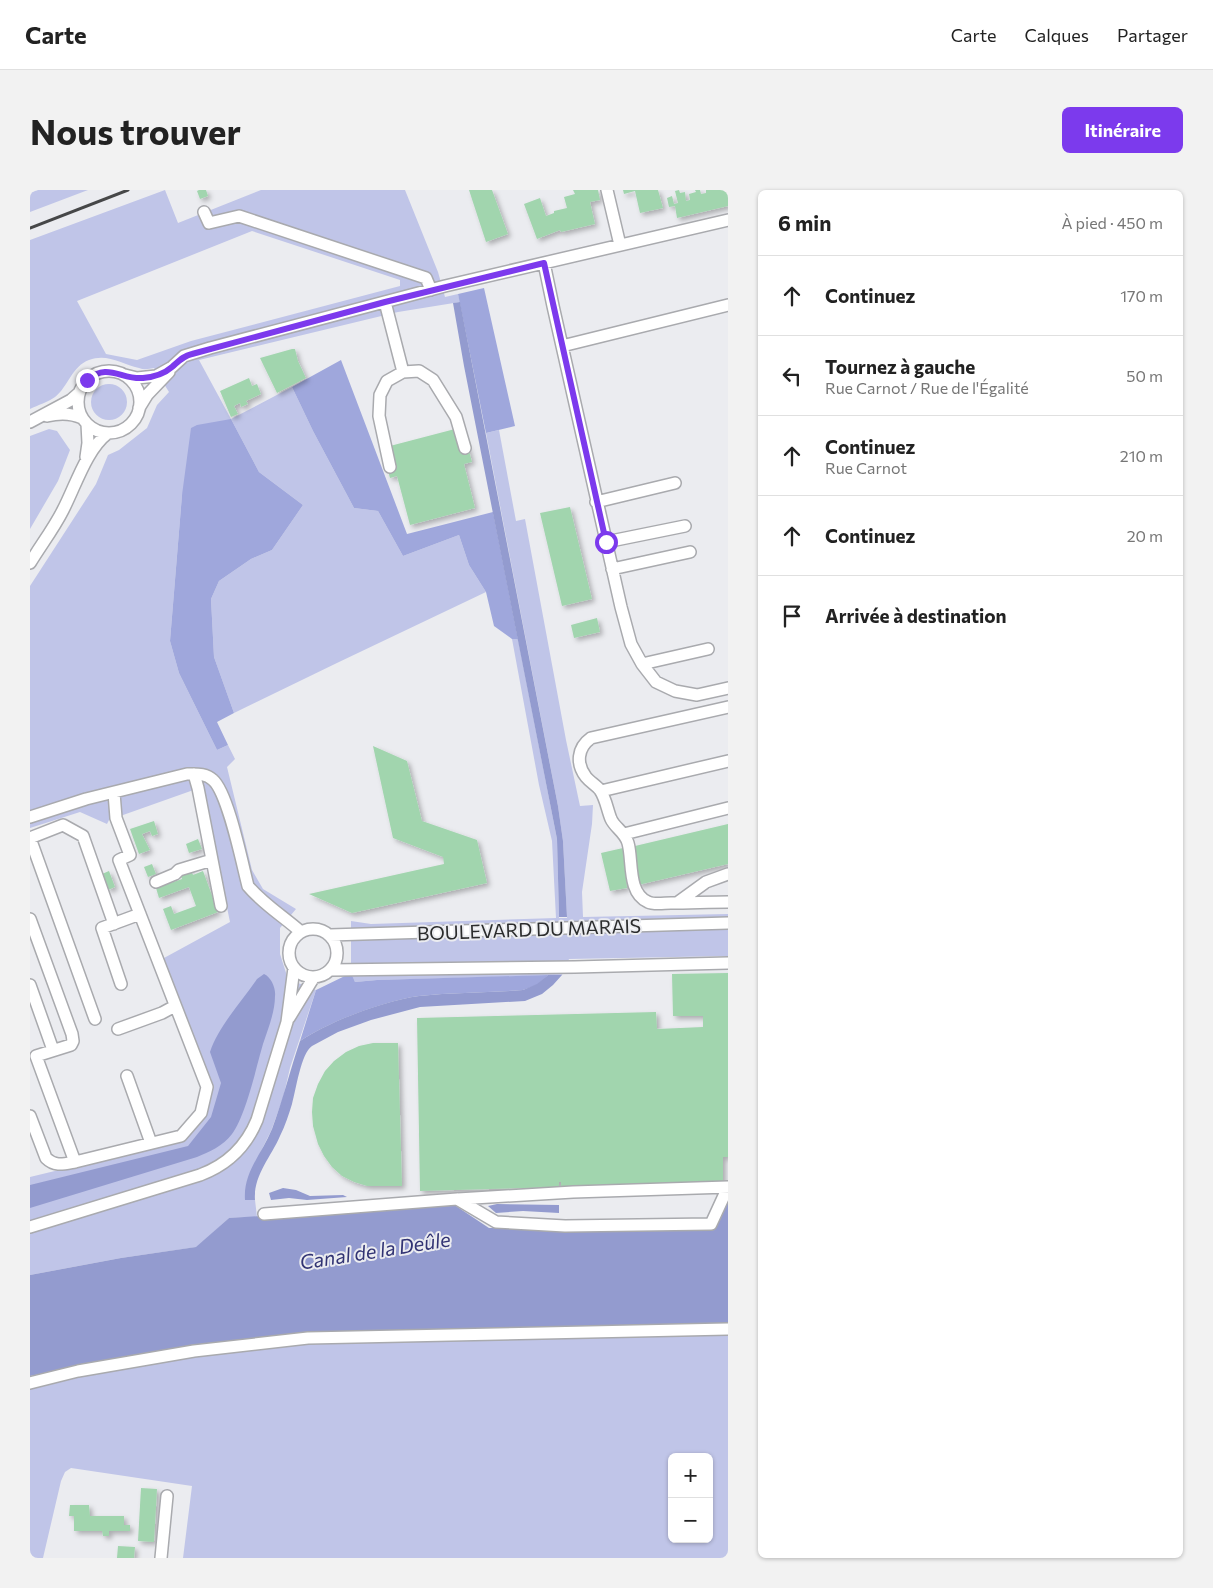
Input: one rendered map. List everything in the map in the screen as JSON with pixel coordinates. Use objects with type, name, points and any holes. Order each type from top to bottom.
[{"type":"street","points":[[607,190],[620,245]]},
{"type":"street","points":[[204,212],[209,223],[238,216],[426,278],[431,290]]},
{"type":"street","points":[[34,421],[61,414],[77,415],[97,430],[108,433],[120,431],[135,419],[148,395],[163,380],[172,367],[180,359],[188,355],[431,290],[728,220]]},
{"type":"street","points":[[544,263],[596,502],[631,644],[642,664],[656,682],[675,691],[697,695],[728,688]]},
{"type":"street","points":[[385,302],[403,372]]},
{"type":"street","points":[[562,346],[728,305]]},
{"type":"street","points":[[34,421],[79,393],[87,380],[96,374],[110,371],[137,378],[156,376],[172,367]]},
{"type":"street","points":[[390,467],[379,416],[380,394],[388,381],[403,372],[419,372],[433,380],[456,417],[464,448]]},
{"type":"street","points":[[124,375],[133,383],[137,390],[140,397],[139,409]]},
{"type":"street","points":[[79,393],[79,408],[85,421],[88,443],[83,468]]},
{"type":"street","points":[[30,563],[62,512],[83,468],[99,441],[108,433]]},
{"type":"street","points":[[596,502],[675,483]]},
{"type":"street","points":[[606,542],[686,526]]},
{"type":"street","points":[[612,569],[690,552]]},
{"type":"street","points":[[642,664],[708,649]]},
{"type":"street","points":[[728,707],[591,738],[581,748],[579,758],[580,766],[587,779],[601,791],[611,819],[616,828],[624,834],[628,841],[632,881],[638,893],[648,902],[728,902]]},
{"type":"street","points":[[601,791],[728,760]]},
{"type":"street","points":[[30,817],[86,799],[187,774],[202,774],[214,781],[223,795],[248,886],[301,932]]},
{"type":"street","points":[[194,774],[221,906]]},
{"type":"street","points":[[30,1116],[46,1158],[58,1165],[181,1136],[201,1113],[207,1087],[119,860],[130,855],[116,818],[114,793]]},
{"type":"street","points":[[624,834],[728,808]]},
{"type":"street","points":[[96,1019],[30,838],[63,825],[82,836],[114,924]]},
{"type":"street","points":[[156,882],[180,870],[212,860]]},
{"type":"street","points":[[677,903],[706,882],[728,874]]},
{"type":"street","points":[[121,984],[102,928],[140,914]]},
{"type":"street","points":[[30,919],[73,1041],[71,1045],[36,1056],[34,1062],[75,1162]]},
{"type":"street","name":"BOULEVARD DU MARAIS","points":[[330,935],[728,924]]},
{"type":"street","points":[[308,929],[316,929],[330,935],[335,941],[337,948],[335,964],[331,970],[326,974],[314,977],[299,973],[290,960],[290,944],[294,937],[308,929]]},
{"type":"street","name":"BOULEVARD DU MARAIS","points":[[331,970],[728,963]]},
{"type":"street","points":[[30,1227],[200,1175],[228,1160],[245,1142],[258,1120],[287,1022],[294,968]]},
{"type":"street","points":[[287,1022],[314,977]]},
{"type":"street","points":[[30,985],[53,1050]]},
{"type":"street","points":[[118,1029],[162,1013],[175,1006]]},
{"type":"street","points":[[127,1076],[151,1143]]},
{"type":"street","points":[[264,1214],[458,1200],[573,1192],[728,1187],[711,1224],[565,1226],[496,1222],[458,1200]]},
{"type":"street","points":[[30,1383],[78,1372],[194,1351],[308,1338],[728,1329]]},
{"type":"street","points":[[161,1558],[167,1496]]},
{"type":"shaded area","points":[[38,190],[88,190],[30,212],[30,193]]},
{"type":"shaded area","points":[[165,190],[178,223],[261,190],[405,190],[438,272],[445,297],[458,294],[460,302],[398,312],[199,360],[231,419],[182,495],[170,641],[179,673],[217,750],[228,745],[235,759],[227,767],[252,870],[263,889],[296,909],[280,928],[280,954],[288,979],[316,990],[290,1068],[283,1098],[271,1131],[261,1151],[245,1200],[255,1200],[257,1217],[229,1218],[197,1247],[121,1258],[30,1275],[30,1177],[183,1140],[212,1088],[164,958],[230,922],[202,787],[109,820],[107,824],[80,812],[30,828],[30,586],[96,484],[108,455],[119,450],[147,428],[157,405],[169,392],[154,368],[143,369],[108,358],[96,358],[78,367],[55,397],[30,409],[30,240]],"holes":[[[252,231],[400,280],[400,286],[191,341],[137,360],[106,354],[77,301]]]},
{"type":"shaded area","points":[[484,288],[515,426],[486,433],[458,294]]},
{"type":"shaded area","points":[[341,360],[407,534],[493,512],[518,639],[512,639],[494,626],[486,592],[469,565],[459,535],[403,556],[378,511],[354,508],[292,387]]},
{"type":"shaded area","points":[[109,384],[116,385],[122,389],[126,395],[126,409],[122,415],[116,419],[109,420],[102,419],[96,415],[92,409],[91,402],[92,395],[96,389],[102,385]]},
{"type":"shaded area","points":[[292,387],[354,508],[378,511],[403,556],[459,535],[469,565],[486,592],[234,713],[214,657],[211,599],[219,581],[251,559],[272,550],[303,505],[259,472],[231,419]]},
{"type":"shaded area","points":[[231,419],[259,472],[303,505],[272,550],[251,559],[219,581],[211,599],[214,657],[234,713],[217,722],[228,745],[217,750],[179,673],[170,641],[182,495],[191,428],[197,425]]},
{"type":"shaded area","points":[[49,429],[57,431],[70,450],[58,481],[30,529],[30,436]]},
{"type":"shaded area","points":[[499,430],[516,521],[525,519],[580,806],[593,805],[582,892],[583,917],[728,914],[728,956],[569,959],[562,975],[355,982],[351,974],[351,921],[371,924],[556,918],[552,841],[539,785],[512,639],[518,639],[557,839],[559,918],[567,918],[563,841],[558,806],[486,433]]},
{"type":"shaded area","points":[[351,973],[355,982],[548,975],[537,985],[523,990],[419,996],[390,1002],[342,1019],[300,1041],[316,990]]},
{"type":"shaded area","points":[[728,1325],[728,1558],[183,1558],[192,1486],[71,1468],[65,1472],[61,1481],[43,1558],[30,1558],[30,1376],[177,1348],[307,1334]]},
{"type":"water","points":[[460,302],[558,806],[563,841],[567,917],[559,917],[557,839],[464,366],[453,303]]},
{"type":"water","points":[[264,974],[271,980],[275,990],[273,1014],[242,1115],[232,1134],[224,1142],[197,1157],[30,1208],[30,1185],[188,1146],[211,1117],[221,1083],[210,1052],[231,1014],[257,979]]},
{"type":"water","points":[[548,975],[562,975],[542,994],[525,1001],[420,1007],[371,1020],[338,1032],[312,1046],[305,1056],[299,1072],[292,1104],[284,1128],[263,1167],[257,1183],[255,1200],[245,1200],[245,1190],[250,1172],[272,1129],[300,1041],[341,1019],[389,1002],[419,996],[523,990],[537,984]]},
{"type":"water","points":[[283,1188],[296,1190],[310,1196],[343,1195],[347,1197],[271,1200],[269,1193]]},
{"type":"water","name":"Canal de la Deûle","points":[[728,1200],[728,1325],[307,1334],[177,1348],[30,1376],[30,1275],[121,1258],[196,1247],[229,1218],[453,1204],[489,1228],[558,1229],[561,1231],[714,1230]]},
{"type":"water","points":[[497,1204],[559,1205],[559,1213],[523,1211],[496,1213],[488,1206]]},
{"type":"building","points":[[206,190],[208,196],[200,199],[197,191]]},
{"type":"building","points":[[469,190],[492,190],[508,234],[486,242]]},
{"type":"building","points":[[573,190],[598,190],[600,200],[590,202],[595,224],[561,232],[560,230],[537,239],[524,204],[540,198],[546,216],[554,213],[554,211],[567,208],[564,197],[575,194]]},
{"type":"building","points":[[623,190],[658,190],[663,208],[640,213],[635,191],[624,194]]},
{"type":"building","points":[[679,190],[680,193],[685,192],[686,201],[690,200],[689,194],[696,192],[695,190],[700,190],[701,194],[706,193],[706,190],[728,190],[728,206],[677,218],[675,206],[669,207],[667,198],[672,196],[674,204],[678,203],[675,191]]},
{"type":"building","points":[[295,349],[306,378],[277,393],[260,358]]},
{"type":"building","points":[[249,378],[252,386],[257,384],[261,394],[246,401],[248,404],[241,407],[240,403],[234,406],[238,414],[231,417],[220,391]]},
{"type":"building","points":[[455,429],[468,447],[472,462],[464,464],[475,508],[410,525],[397,476],[390,478],[387,467],[390,446]]},
{"type":"building","points":[[570,507],[592,599],[562,606],[540,513]]},
{"type":"building","points":[[597,618],[600,632],[574,638],[571,625]]},
{"type":"building","points":[[373,746],[407,761],[422,821],[477,840],[487,883],[352,913],[309,894],[444,864],[443,857],[393,838]]},
{"type":"building","points":[[154,821],[158,834],[152,836],[150,831],[142,834],[150,850],[139,854],[130,829]]},
{"type":"building","points":[[728,824],[728,864],[638,885],[635,846]]},
{"type":"building","points":[[198,839],[202,849],[189,853],[186,844]]},
{"type":"building","points":[[623,848],[627,888],[610,891],[601,853]]},
{"type":"building","points":[[152,864],[156,874],[148,877],[144,867]]},
{"type":"building","points":[[191,870],[193,875],[203,871],[218,912],[171,930],[163,909],[171,906],[174,914],[196,906],[189,887],[159,898],[156,888],[182,879],[180,874]]},
{"type":"building","points":[[109,871],[115,887],[108,890],[102,874]]},
{"type":"building","points":[[728,973],[728,1157],[723,1157],[723,1183],[561,1187],[561,1182],[559,1182],[559,1187],[420,1191],[417,1018],[656,1012],[657,1029],[703,1027],[703,1016],[673,1016],[672,974]]},
{"type":"building","points":[[373,1043],[398,1043],[402,1186],[367,1186],[342,1176],[324,1156],[318,1144],[313,1126],[313,1098],[325,1071],[346,1052],[359,1046]]},
{"type":"building","points":[[141,1488],[157,1489],[154,1542],[138,1541]]},
{"type":"building","points":[[70,1505],[89,1505],[90,1516],[124,1516],[124,1525],[130,1525],[130,1531],[109,1531],[109,1536],[103,1536],[102,1531],[74,1531],[74,1516],[69,1516]]},
{"type":"building","points":[[118,1546],[135,1547],[134,1558],[117,1558]]},
{"type":"railway","points":[[30,228],[128,190]]},
{"type":"route","points":[[87,380],[96,374],[107,371],[137,378],[156,376],[172,367],[184,356],[446,286],[544,263],[606,542]]}]
